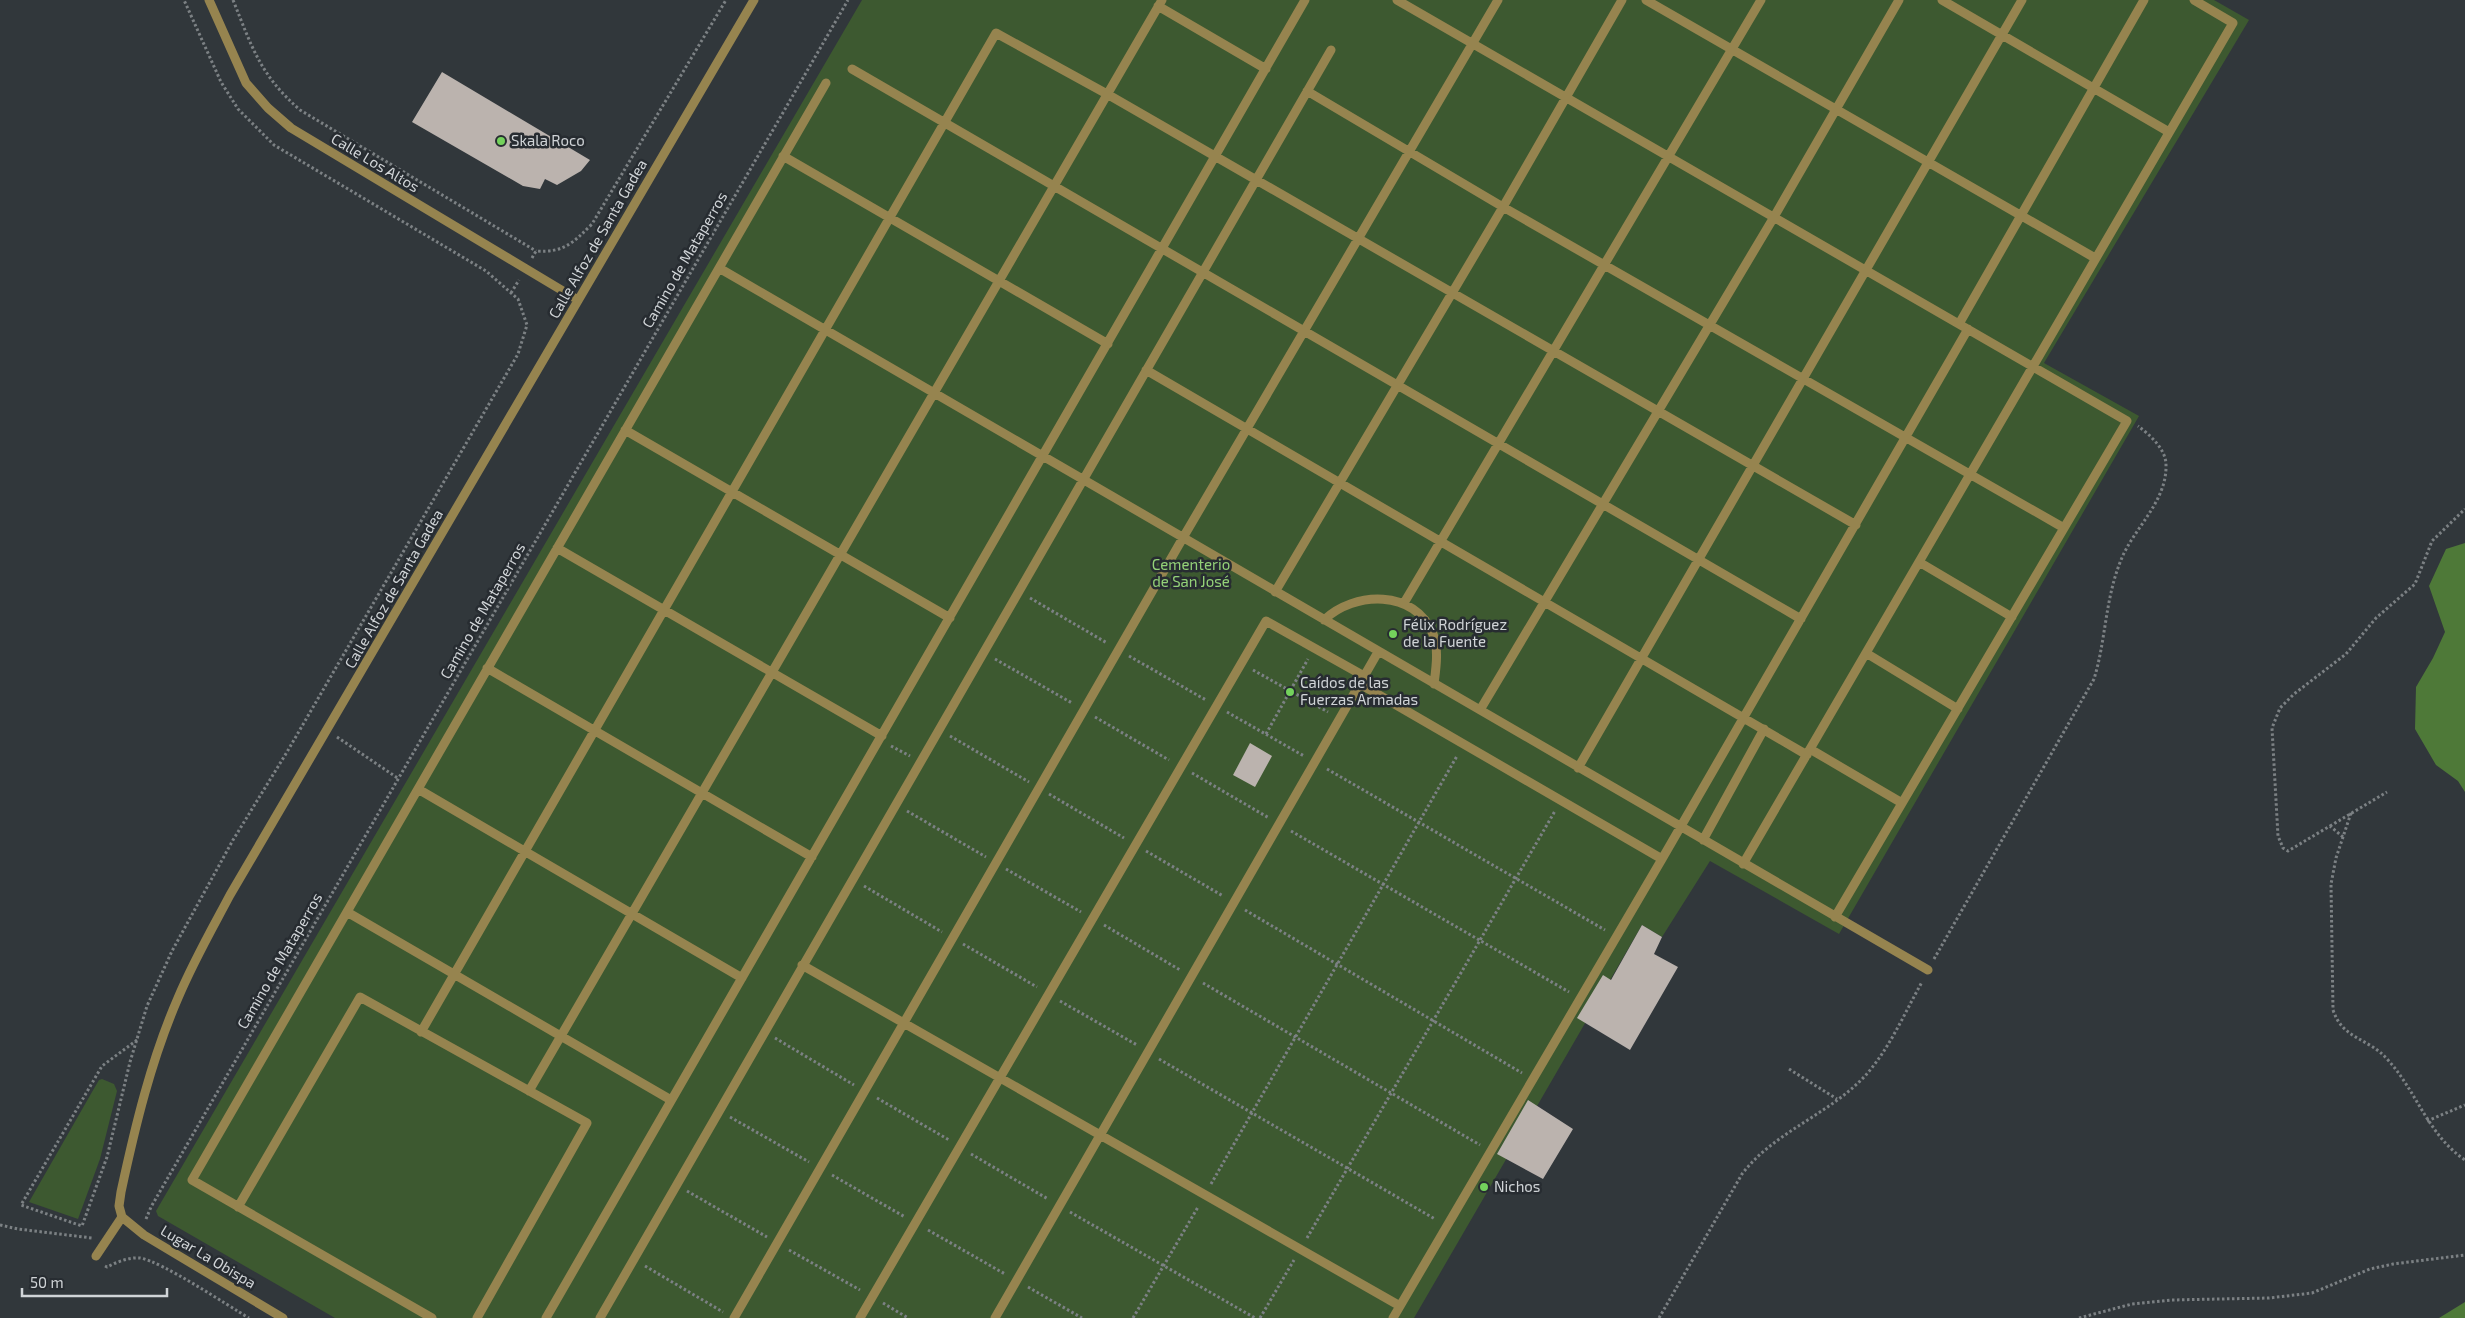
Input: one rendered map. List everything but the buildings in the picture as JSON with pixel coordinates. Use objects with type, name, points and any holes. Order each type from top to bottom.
[{"type":"street","name":"Calle Los Altos","points":[[209,0],[246,83],[268,108],[291,128],[578,300]]},
{"type":"street","name":"Calle Alfoz de Santa Gadea","points":[[122,1217],[120,1206],[121,1192],[140,1109],[159,1047],[178,997],[230,895],[754,0]]},
{"type":"street","points":[[546,1318],[1305,0]]},
{"type":"street","points":[[1398,0],[2127,421],[1835,918]]},
{"type":"street","points":[[734,1318],[1184,536],[1498,0]]},
{"type":"street","points":[[1275,592],[1503,207],[1622,0]]},
{"type":"street","points":[[1646,0],[2095,258]]},
{"type":"street","points":[[1404,603],[1761,0]]},
{"type":"street","points":[[1480,710],[1774,217],[1899,0]]},
{"type":"street","points":[[1942,0],[2169,132]]},
{"type":"street","points":[[1578,768],[2022,0]]},
{"type":"street","points":[[1393,1318],[1906,439],[2021,215],[2144,0]]},
{"type":"street","points":[[1743,864],[2233,23],[2194,0]]},
{"type":"street","points":[[530,1091],[1160,3],[1266,69]]},
{"type":"street","points":[[421,1032],[827,330],[996,33],[1107,94],[1215,158],[1856,525]]},
{"type":"street","points":[[600,1318],[1330,50]]},
{"type":"street","points":[[852,69],[1801,619]]},
{"type":"street","points":[[432,1318],[192,1180],[826,83]]},
{"type":"street","points":[[1307,91],[1410,150],[1503,207],[2064,528]]},
{"type":"street","points":[[784,156],[1108,344]]},
{"type":"street","points":[[719,268],[1043,457],[1184,536],[1275,592],[1835,918],[1928,970]]},
{"type":"street","points":[[1146,370],[1441,540],[1764,730],[1902,804]]},
{"type":"street","points":[[625,430],[950,618]]},
{"type":"street","points":[[557,548],[772,672],[881,738]]},
{"type":"street","points":[[1919,562],[2012,617]]},
{"type":"street","points":[[1324,620],[1334,611],[1359,601],[1378,599],[1404,603],[1421,616],[1433,634],[1436,653],[1434,684]]},
{"type":"street","points":[[860,1318],[1266,621],[1314,647],[1362,680],[1464,744],[1662,859]]},
{"type":"street","points":[[995,1318],[1378,652]]},
{"type":"street","points":[[1866,653],[1958,709]]},
{"type":"street","points":[[487,668],[812,857]]},
{"type":"street","points":[[1703,840],[1764,730]]},
{"type":"street","points":[[418,789],[742,978]]},
{"type":"street","points":[[347,912],[671,1100]]},
{"type":"street","points":[[802,965],[1400,1306]]},
{"type":"street","points":[[238,1207],[360,997],[587,1123],[477,1318]]},
{"type":"street","points":[[96,1256],[122,1217]]},
{"type":"street","name":"Lugar La Obispa","points":[[122,1217],[144,1235],[283,1318]]},
{"type":"path","points":[[233,0],[259,64],[285,96],[300,110],[536,251],[546,252],[571,246],[592,224],[726,0]]},
{"type":"path","name":"Camino de Mataperros","points":[[144,1235],[144,1226],[151,1207],[848,0]]},
{"type":"path","points":[[136,1040],[102,1066],[21,1205],[82,1226],[106,1157],[136,1040],[147,1006],[172,951],[233,840],[287,752],[518,354],[527,325],[518,299],[511,293],[536,251]]},
{"type":"path","points":[[1659,1318],[1742,1174],[1755,1157],[1837,1099],[1864,1077],[1889,1042],[2094,679],[2100,661],[2106,613],[2114,577],[2122,558],[2154,505],[2163,484],[2166,464],[2163,451],[2150,436],[2139,427],[2127,421]]},
{"type":"path","points":[[2388,792],[2288,851],[2283,848],[2278,836],[2272,728],[2280,708],[2294,694],[2346,654],[2376,618],[2414,584],[2432,541],[2465,509]]},
{"type":"path","points":[[1266,734],[1314,647]]},
{"type":"path","points":[[1241,664],[1340,718]]},
{"type":"path","points":[[327,730],[399,779]]},
{"type":"path","points":[[881,738],[920,762]]},
{"type":"path","points":[[1133,1318],[1464,744]]},
{"type":"path","points":[[1260,1318],[1562,800]]},
{"type":"path","points":[[2351,814],[2331,884],[2333,1010],[2337,1023],[2343,1030],[2375,1047],[2388,1059],[2407,1083],[2440,1140],[2465,1160]]},
{"type":"path","points":[[2330,826],[2343,837]]},
{"type":"path","points":[[764,1032],[1163,1267],[1255,1318]]},
{"type":"path","points":[[1789,1069],[1837,1099]]},
{"type":"path","points":[[2428,1121],[2465,1105]]},
{"type":"path","points":[[719,1110],[1082,1318]]},
{"type":"path","points":[[676,1185],[908,1318]]},
{"type":"path","points":[[0,1225],[107,1240]]},
{"type":"path","points":[[2079,1318],[2132,1304],[2171,1300],[2269,1298],[2312,1293],[2370,1269],[2393,1264],[2465,1255]]},
{"type":"path","points":[[96,1256],[107,1267],[119,1261],[141,1258],[165,1269],[249,1318]]},
{"type":"path","points":[[633,1259],[734,1318]]},
{"type":"green space","name":"Cementerio de San José","points":[[862,0],[2214,0],[2249,20],[2044,363],[2139,416],[1839,934],[1710,861],[1662,937],[1642,925],[1414,1318],[335,1318],[158,1216],[156,1211]]},
{"type":"green space","points":[[2465,543],[2465,792],[2458,781],[2436,765],[2415,729],[2416,687],[2433,658],[2445,632],[2429,586],[2446,549]]},
{"type":"green space","points":[[102,1079],[114,1084],[117,1091],[100,1159],[78,1219],[29,1202],[99,1080]]},
{"type":"green space","points":[[2465,1302],[2465,1318],[2439,1318]]},
{"type":"place","name":"Skala Roco","points":[[501,141]]},
{"type":"place","name":"Félix Rodríguez de la Fuente","points":[[1393,634]]},
{"type":"place","name":"Caídos de las Fuerzas Armadas","points":[[1290,692]]},
{"type":"place","name":"Nichos","points":[[1484,1187]]}]
